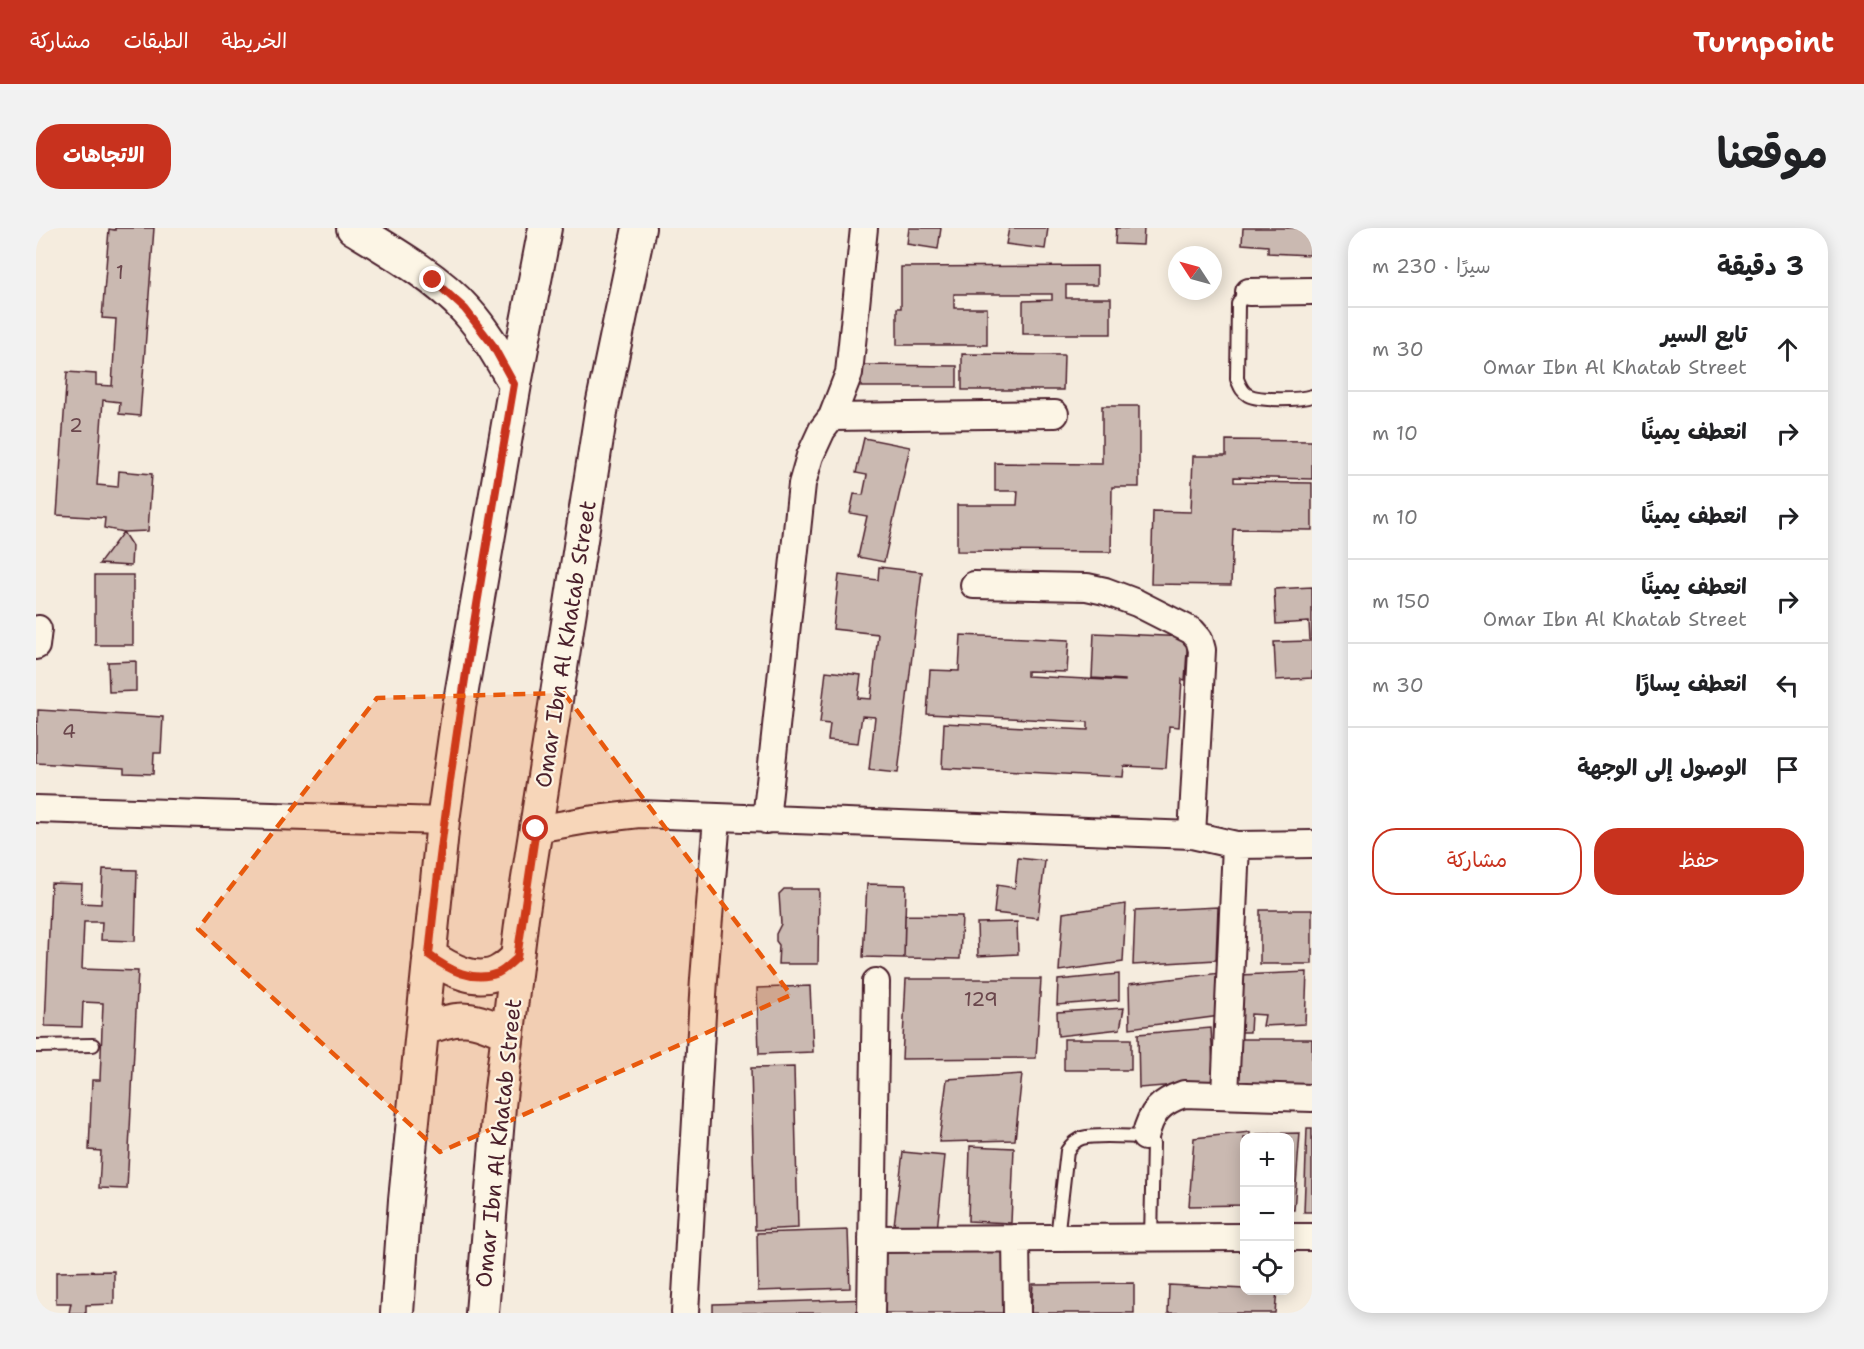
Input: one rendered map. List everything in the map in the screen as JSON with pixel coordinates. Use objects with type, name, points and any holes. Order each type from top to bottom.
[{"type":"street","points":[[353,228],[433,280],[465,309],[492,344],[514,384]]},
{"type":"street","points":[[397,1313],[405,1200],[443,821],[459,707],[514,384],[545,228]]},
{"type":"street","name":"Omar Ibn Al Khatab Street","points":[[482,1313],[493,1162],[517,958],[602,406],[639,228]]},
{"type":"street","points":[[766,820],[802,484],[810,456],[822,430],[832,417],[849,373],[864,228]]},
{"type":"street","points":[[1249,292],[1312,291]]},
{"type":"street","points":[[832,417],[1055,414]]},
{"type":"street","points":[[974,585],[1087,587],[1105,591],[1137,603],[1192,631],[1199,639],[1202,650],[1192,835]]},
{"type":"street","points":[[36,809],[443,821]]},
{"type":"street","points":[[536,829],[639,814],[1192,835],[1236,845],[1312,844]]},
{"type":"street","points":[[685,1313],[704,979],[717,818]]},
{"type":"street","points":[[1225,1095],[1236,845]]},
{"type":"street","points":[[429,955],[453,971],[478,976],[500,972],[517,958]]},
{"type":"street","points":[[871,1313],[876,982]]},
{"type":"street","points":[[422,1030],[444,1021],[460,1019],[486,1023],[508,1034]]},
{"type":"street","points":[[1145,1137],[1149,1122],[1157,1109],[1169,1099],[1184,1094],[1312,1098]]},
{"type":"street","points":[[872,1239],[1240,1237]]},
{"type":"street","points":[[1294,1237],[1312,1237]]},
{"type":"street","points":[[1016,1238],[1017,1313]]},
{"type":"lane","points":[[1249,292],[1238,304],[1237,379],[1241,389],[1250,396],[1261,398],[1312,396]]},
{"type":"lane","points":[[36,1046],[93,1046]]},
{"type":"lane","points":[[1057,1238],[1067,1151],[1073,1143],[1081,1138],[1090,1137],[1145,1137],[1150,1139],[1153,1148],[1151,1238]]},
{"type":"highlighted area","points":[[564,693],[791,995],[440,1152],[198,929],[377,698]]},
{"type":"building","points":[[115,228],[154,228],[140,416],[119,414],[120,402],[103,400],[97,485],[118,487],[119,471],[152,474],[148,531],[123,532],[104,528],[105,518],[57,515],[67,372],[96,374],[96,385],[112,386],[116,319],[102,318],[109,229],[115,230]]},
{"type":"building","points":[[909,228],[941,228],[938,249],[907,244]]},
{"type":"building","points":[[1009,228],[1048,228],[1045,249],[1006,244]]},
{"type":"building","points":[[1116,228],[1144,228],[1143,245],[1115,244]]},
{"type":"building","points":[[1243,228],[1312,228],[1310,255],[1268,253],[1268,246],[1242,244]]},
{"type":"building","points":[[1097,266],[1097,285],[1066,285],[1066,298],[1111,298],[1111,334],[1023,334],[1023,301],[1052,300],[1052,294],[954,294],[954,308],[987,308],[987,345],[897,345],[897,308],[901,308],[901,267]]},
{"type":"building","points":[[962,354],[1064,355],[1063,390],[962,390]]},
{"type":"building","points":[[861,365],[957,366],[957,387],[861,387]]},
{"type":"building","points":[[1102,406],[1139,406],[1139,487],[1112,487],[1111,552],[957,551],[957,505],[1017,505],[1018,491],[995,491],[995,463],[1102,464]]},
{"type":"building","points":[[864,438],[910,447],[884,562],[858,557],[867,516],[850,513],[854,494],[863,495],[867,475],[856,473]]},
{"type":"building","points":[[1226,440],[1312,441],[1312,479],[1234,477],[1234,482],[1312,483],[1312,530],[1233,529],[1231,585],[1151,584],[1153,511],[1191,512],[1193,456],[1226,456]]},
{"type":"building","points":[[123,532],[132,546],[131,566],[99,564]]},
{"type":"building","points":[[879,567],[922,572],[898,773],[869,770],[875,717],[862,716],[858,743],[828,740],[830,724],[820,723],[826,671],[861,675],[858,698],[871,699],[878,634],[833,629],[839,575],[878,580]]},
{"type":"building","points":[[95,575],[133,575],[133,645],[95,645]]},
{"type":"building","points":[[1312,587],[1312,678],[1276,680],[1274,642],[1310,641],[1309,622],[1276,624],[1274,589]]},
{"type":"building","points":[[1094,633],[1188,637],[1179,727],[1169,726],[1166,768],[1124,766],[1123,777],[942,768],[944,723],[1088,730],[1088,722],[927,714],[930,670],[959,671],[961,635],[1069,640],[1067,672],[1027,671],[1027,676],[1125,681],[1092,678]]},
{"type":"building","points":[[136,661],[136,691],[109,692],[108,662]]},
{"type":"building","points":[[38,710],[163,717],[161,753],[154,753],[153,774],[124,773],[124,768],[36,763]]},
{"type":"building","points":[[1018,858],[1045,861],[1038,918],[994,913],[997,885],[1015,888]]},
{"type":"building","points":[[103,869],[137,870],[135,941],[101,940],[102,922],[84,922],[82,969],[138,971],[127,1189],[99,1188],[101,1151],[89,1150],[92,1080],[100,1080],[103,1003],[83,1002],[82,1027],[45,1026],[51,883],[82,884],[81,903],[101,904]]},
{"type":"building","points":[[867,884],[906,885],[904,958],[863,957]]},
{"type":"building","points":[[784,889],[819,889],[818,964],[778,964],[779,945],[776,941],[776,934],[781,924],[779,894]]},
{"type":"building","points":[[1126,904],[1123,962],[1059,971],[1063,913]]},
{"type":"building","points":[[1218,907],[1216,960],[1133,965],[1135,911]]},
{"type":"building","points":[[1260,910],[1312,910],[1312,964],[1260,964]]},
{"type":"building","points":[[905,915],[962,916],[960,959],[904,958]]},
{"type":"building","points":[[1017,922],[1018,954],[978,956],[977,923]]},
{"type":"building","points":[[1307,972],[1305,1024],[1263,1026],[1265,1015],[1251,1014],[1250,1032],[1236,1032],[1240,975]]},
{"type":"building","points":[[1220,973],[1220,1016],[1130,1028],[1129,984]]},
{"type":"building","points":[[1119,974],[1119,1000],[1057,1005],[1058,980]]},
{"type":"building","points":[[906,979],[1041,979],[1036,1058],[902,1059]]},
{"type":"building","points":[[810,986],[813,1052],[759,1054],[757,988]]},
{"type":"building","points":[[1124,1008],[1120,1029],[1058,1036],[1057,1012]]},
{"type":"building","points":[[1211,1028],[1214,1082],[1139,1088],[1138,1034]]},
{"type":"building","points":[[1064,1039],[1131,1039],[1131,1070],[1064,1070]]},
{"type":"building","points":[[1238,1039],[1312,1039],[1312,1086],[1237,1088]]},
{"type":"building","points":[[794,1067],[798,1228],[755,1230],[751,1068]]},
{"type":"building","points":[[1022,1074],[1015,1140],[939,1142],[947,1079]]},
{"type":"building","points":[[1307,1128],[1312,1128],[1312,1212],[1304,1212]]},
{"type":"building","points":[[1240,1133],[1240,1205],[1189,1206],[1194,1138]]},
{"type":"building","points":[[1294,1133],[1300,1133],[1294,1210],[1294,1187]]},
{"type":"building","points":[[970,1146],[1014,1148],[1011,1223],[968,1221]]},
{"type":"building","points":[[903,1152],[945,1156],[937,1230],[894,1225]]},
{"type":"building","points":[[848,1230],[850,1288],[758,1291],[757,1233]]},
{"type":"building","points":[[884,1248],[1005,1252],[1006,1313],[881,1313]]},
{"type":"building","points":[[114,1271],[114,1304],[86,1305],[86,1313],[69,1313],[71,1303],[56,1303],[56,1272]]},
{"type":"building","points":[[1134,1283],[1134,1313],[1031,1313],[1033,1284]]},
{"type":"building","points":[[1169,1285],[1240,1289],[1240,1295],[1277,1295],[1275,1313],[1168,1313]]},
{"type":"building","points":[[871,1299],[871,1313],[713,1313],[713,1304]]},
{"type":"route","points":[[433,280],[465,309],[492,344],[514,384],[459,707],[443,821],[429,955],[442,965],[453,971],[467,974],[490,975],[500,972],[517,958],[536,829]]}]
